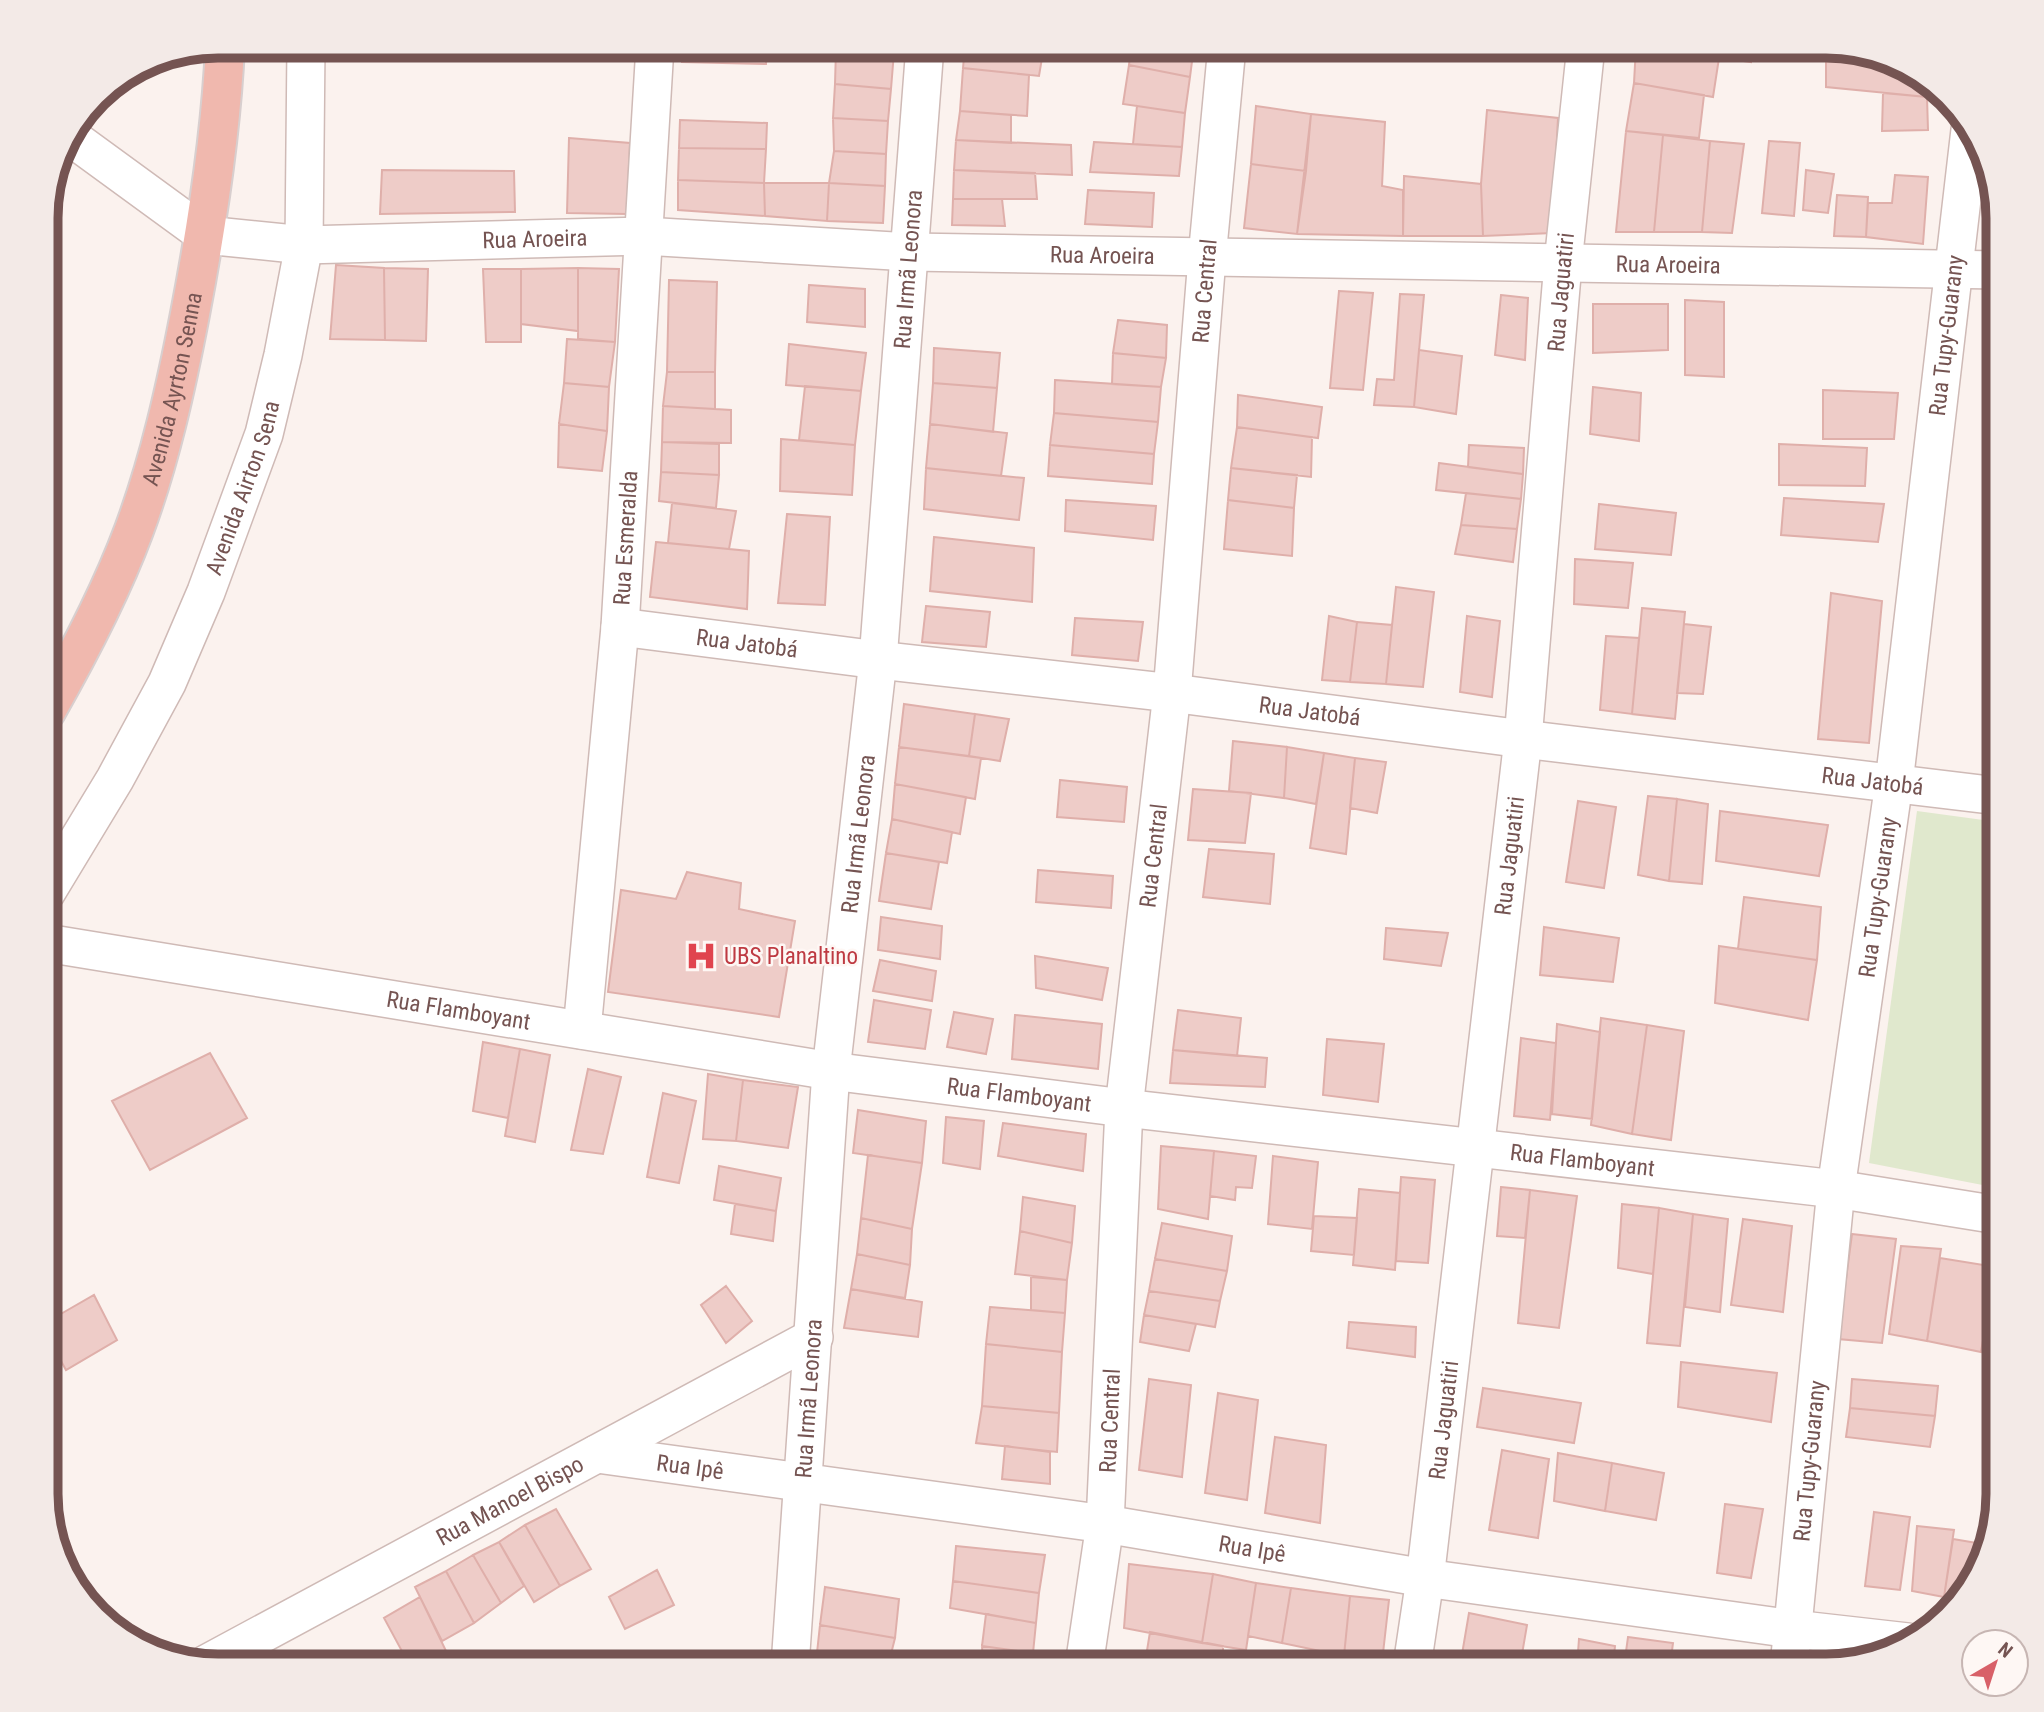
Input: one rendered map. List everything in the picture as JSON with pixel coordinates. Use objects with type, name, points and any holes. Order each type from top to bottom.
[{"type":"highway","name":"Avenida Ayrton Senna","points":[[58,688],[93,621],[134,531],[178,378],[205,235],[224,58]]},
{"type":"street","name":"Avenida Airton Sena","points":[[58,873],[115,779],[167,684],[206,592],[264,434],[283,355],[304,245],[306,58]]},
{"type":"street","name":"Rua Esmeralda","points":[[582,1030],[620,626],[654,58]]},
{"type":"street","name":"Rua Irmã Leonora","points":[[791,1654],[831,1071],[878,660],[924,58]]},
{"type":"street","name":"Rua Central","points":[[1086,1654],[1105,1524],[1124,1108],[1172,693],[1226,58]]},
{"type":"street","name":"Rua Jaguatiri","points":[[1414,1654],[1523,738],[1563,263],[1585,58]]},
{"type":"street","points":[[77,142],[205,235]]},
{"type":"street","name":"Rua Tupy-Guarany","points":[[1790,1654],[1836,1189],[1894,783],[1968,144]]},
{"type":"street","name":"Rua Aroeira","points":[[205,235],[304,245],[644,236],[910,252],[1986,270]]},
{"type":"street","name":"Rua Jatobá","points":[[620,626],[878,660],[1172,693],[1986,794]]},
{"type":"street","name":"Rua Flamboyant","points":[[58,945],[831,1071],[1124,1108],[1836,1189],[1986,1213]]},
{"type":"street","name":"Rua Manoel Bispo","points":[[225,1654],[814,1337]]},
{"type":"street","name":"Rua Ipê","points":[[597,1454],[1105,1524],[1425,1578],[1892,1640]]},
{"type":"green space","points":[[1917,811],[1986,820],[1986,1186],[1869,1163]]},
{"type":"building","points":[[682,58],[766,58],[766,64],[682,62]]},
{"type":"building","points":[[836,58],[894,58],[891,89],[835,84]]},
{"type":"building","points":[[964,58],[1042,58],[1039,76],[963,68]]},
{"type":"building","points":[[1130,58],[1192,58],[1190,77],[1129,65]]},
{"type":"building","points":[[1635,58],[1719,58],[1713,97],[1634,83]]},
{"type":"building","points":[[1722,58],[1751,58],[1751,62]]},
{"type":"building","points":[[1826,58],[1837,58],[1878,66],[1897,74],[1927,94],[1927,97],[1826,87]]},
{"type":"building","points":[[1129,65],[1190,77],[1185,113],[1123,104]]},
{"type":"building","points":[[963,68],[1029,75],[1027,116],[960,111]]},
{"type":"building","points":[[1634,83],[1704,95],[1699,138],[1626,131]]},
{"type":"building","points":[[835,84],[891,89],[888,121],[833,118]]},
{"type":"building","points":[[1883,93],[1927,97],[1928,130],[1882,131]]},
{"type":"building","points":[[1137,106],[1185,113],[1182,147],[1133,144]]},
{"type":"building","points":[[1256,106],[1311,114],[1306,171],[1251,164]]},
{"type":"building","points":[[1487,110],[1558,118],[1552,233],[1483,236],[1481,184]]},
{"type":"building","points":[[960,111],[1011,115],[1011,143],[956,140]]},
{"type":"building","points":[[1311,114],[1385,122],[1382,186],[1403,190],[1403,236],[1297,234]]},
{"type":"building","points":[[833,118],[888,121],[886,154],[834,151]]},
{"type":"building","points":[[680,120],[767,123],[766,149],[679,148]]},
{"type":"building","points":[[1626,131],[1663,135],[1654,232],[1616,232]]},
{"type":"building","points":[[1663,135],[1710,141],[1702,232],[1654,232]]},
{"type":"building","points":[[569,138],[630,143],[627,214],[567,213]]},
{"type":"building","points":[[956,140],[1071,145],[1072,175],[954,170]]},
{"type":"building","points":[[1710,141],[1744,144],[1732,233],[1702,232]]},
{"type":"building","points":[[1769,141],[1800,143],[1794,216],[1762,213]]},
{"type":"building","points":[[1094,142],[1182,147],[1179,176],[1090,172]]},
{"type":"building","points":[[679,148],[766,149],[764,183],[678,180]]},
{"type":"building","points":[[834,151],[886,154],[885,186],[829,183]]},
{"type":"building","points":[[1251,164],[1306,171],[1297,234],[1244,228]]},
{"type":"building","points":[[382,170],[514,171],[515,212],[380,214]]},
{"type":"building","points":[[954,170],[1035,173],[1037,199],[953,199]]},
{"type":"building","points":[[1806,170],[1834,174],[1828,213],[1803,210]]},
{"type":"building","points":[[1895,175],[1928,177],[1923,244],[1866,237],[1868,203],[1892,203]]},
{"type":"building","points":[[1404,176],[1481,184],[1483,236],[1403,236]]},
{"type":"building","points":[[678,180],[764,183],[765,216],[678,210]]},
{"type":"building","points":[[764,183],[829,183],[827,221],[765,216]]},
{"type":"building","points":[[829,183],[885,186],[883,223],[827,221]]},
{"type":"building","points":[[1088,190],[1154,193],[1152,227],[1085,224]]},
{"type":"building","points":[[1837,195],[1868,197],[1866,237],[1834,236]]},
{"type":"building","points":[[953,199],[1002,199],[1005,226],[952,225]]},
{"type":"building","points":[[336,265],[384,268],[385,340],[330,339]]},
{"type":"building","points":[[384,268],[428,269],[426,341],[385,340]]},
{"type":"building","points":[[578,268],[578,331],[521,324],[521,269]]},
{"type":"building","points":[[578,268],[619,269],[615,342],[578,339]]},
{"type":"building","points":[[483,269],[521,269],[521,342],[486,342]]},
{"type":"building","points":[[669,280],[717,282],[715,372],[667,372]]},
{"type":"building","points":[[809,285],[865,289],[865,327],[807,322]]},
{"type":"building","points":[[1339,291],[1373,293],[1363,390],[1330,388]]},
{"type":"building","points":[[1400,294],[1424,295],[1414,407],[1374,405],[1377,379],[1394,380]]},
{"type":"building","points":[[1501,295],[1528,298],[1525,360],[1495,355]]},
{"type":"building","points":[[1685,300],[1724,302],[1724,377],[1685,375]]},
{"type":"building","points":[[1593,304],[1668,304],[1668,350],[1593,353]]},
{"type":"building","points":[[1118,320],[1167,325],[1166,358],[1113,353]]},
{"type":"building","points":[[567,339],[615,342],[609,387],[564,383]]},
{"type":"building","points":[[789,344],[866,353],[861,391],[786,385]]},
{"type":"building","points":[[934,348],[1000,353],[997,388],[933,383]]},
{"type":"building","points":[[1419,350],[1462,356],[1456,414],[1414,407]]},
{"type":"building","points":[[1113,353],[1166,358],[1161,387],[1112,384]]},
{"type":"building","points":[[667,372],[715,372],[715,409],[663,406]]},
{"type":"building","points":[[1055,380],[1161,387],[1158,422],[1054,413]]},
{"type":"building","points":[[564,383],[609,387],[607,431],[559,424]]},
{"type":"building","points":[[933,383],[997,388],[993,432],[930,424]]},
{"type":"building","points":[[805,386],[861,391],[855,445],[799,440]]},
{"type":"building","points":[[1593,387],[1641,393],[1639,441],[1590,434]]},
{"type":"building","points":[[1823,390],[1898,393],[1894,439],[1823,439]]},
{"type":"building","points":[[1238,395],[1322,407],[1318,438],[1237,427]]},
{"type":"building","points":[[663,406],[731,410],[731,443],[662,442]]},
{"type":"building","points":[[1054,413],[1158,422],[1154,454],[1050,445]]},
{"type":"building","points":[[559,424],[607,431],[602,471],[558,467]]},
{"type":"building","points":[[930,424],[1007,433],[1001,476],[926,468]]},
{"type":"building","points":[[1237,427],[1312,437],[1311,477],[1231,468]]},
{"type":"building","points":[[781,439],[855,445],[852,495],[780,491]]},
{"type":"building","points":[[662,442],[719,444],[719,475],[661,472]]},
{"type":"building","points":[[1779,444],[1867,448],[1865,486],[1779,485]]},
{"type":"building","points":[[1050,445],[1154,454],[1152,484],[1048,476]]},
{"type":"building","points":[[1469,445],[1524,448],[1523,474],[1468,467]]},
{"type":"building","points":[[1439,463],[1523,474],[1521,499],[1436,490]]},
{"type":"building","points":[[926,468],[1024,478],[1019,520],[924,509]]},
{"type":"building","points":[[1231,468],[1297,475],[1294,508],[1228,500]]},
{"type":"building","points":[[661,472],[719,475],[716,508],[659,501]]},
{"type":"building","points":[[1466,493],[1521,499],[1517,529],[1461,525]]},
{"type":"building","points":[[1784,498],[1884,504],[1878,542],[1781,535]]},
{"type":"building","points":[[1066,500],[1156,506],[1153,540],[1065,531]]},
{"type":"building","points":[[1228,500],[1294,508],[1292,556],[1224,549]]},
{"type":"building","points":[[672,503],[736,511],[729,549],[668,543]]},
{"type":"building","points":[[1599,504],[1676,513],[1671,555],[1595,549]]},
{"type":"building","points":[[787,514],[830,517],[825,605],[778,603]]},
{"type":"building","points":[[1461,525],[1517,529],[1513,562],[1455,554]]},
{"type":"building","points":[[934,537],[1034,548],[1032,602],[930,591]]},
{"type":"building","points":[[656,542],[749,551],[747,609],[650,597]]},
{"type":"building","points":[[1575,559],[1633,563],[1628,608],[1574,604]]},
{"type":"building","points":[[1396,587],[1434,592],[1423,687],[1386,684]]},
{"type":"building","points":[[1831,593],[1882,601],[1869,743],[1818,739]]},
{"type":"building","points":[[926,606],[990,612],[986,647],[922,642]]},
{"type":"building","points":[[1642,608],[1685,612],[1675,719],[1632,714]]},
{"type":"building","points":[[1329,616],[1357,622],[1350,682],[1322,680]]},
{"type":"building","points":[[1467,616],[1500,621],[1492,697],[1460,692]]},
{"type":"building","points":[[1075,618],[1143,622],[1138,661],[1072,655]]},
{"type":"building","points":[[1357,622],[1392,625],[1386,684],[1350,682]]},
{"type":"building","points":[[1684,624],[1711,627],[1703,694],[1677,693]]},
{"type":"building","points":[[1606,636],[1639,638],[1632,714],[1600,710]]},
{"type":"building","points":[[904,704],[975,714],[969,756],[899,747]]},
{"type":"building","points":[[975,714],[1009,719],[1000,761],[969,756]]},
{"type":"building","points":[[1233,741],[1287,747],[1284,798],[1229,791]]},
{"type":"building","points":[[899,747],[981,758],[975,799],[895,784]]},
{"type":"building","points":[[1287,747],[1324,753],[1316,804],[1284,798]]},
{"type":"building","points":[[1324,753],[1355,758],[1346,854],[1310,848]]},
{"type":"building","points":[[1355,758],[1386,762],[1377,813],[1350,808]]},
{"type":"building","points":[[1060,780],[1127,787],[1124,822],[1057,817]]},
{"type":"building","points":[[895,784],[966,797],[960,834],[892,819]]},
{"type":"building","points":[[1193,789],[1251,793],[1245,843],[1188,840]]},
{"type":"building","points":[[1648,796],[1677,799],[1669,881],[1638,875]]},
{"type":"building","points":[[1677,799],[1708,804],[1702,884],[1669,881]]},
{"type":"building","points":[[1578,801],[1616,807],[1604,888],[1566,882]]},
{"type":"building","points":[[1720,811],[1828,825],[1819,876],[1716,861]]},
{"type":"building","points":[[892,819],[952,832],[947,863],[886,853]]},
{"type":"building","points":[[1209,849],[1274,854],[1270,904],[1203,897]]},
{"type":"building","points":[[886,853],[939,862],[931,909],[879,901]]},
{"type":"building","points":[[1038,870],[1113,876],[1111,908],[1036,902]]},
{"type":"building","name":"UBS Planaltino","points":[[687,872],[741,883],[739,909],[795,921],[779,1017],[608,992],[621,890],[676,899]]},
{"type":"building","points":[[1744,897],[1821,907],[1817,960],[1738,949]]},
{"type":"building","points":[[881,917],[942,926],[940,959],[878,950]]},
{"type":"building","points":[[1544,927],[1619,938],[1613,982],[1540,975]]},
{"type":"building","points":[[1386,928],[1448,933],[1441,966],[1384,959]]},
{"type":"building","points":[[1719,946],[1817,960],[1808,1020],[1715,1003]]},
{"type":"building","points":[[1035,956],[1108,968],[1102,1000],[1036,988]]},
{"type":"building","points":[[880,960],[936,971],[932,1001],[873,991]]},
{"type":"building","points":[[874,1000],[931,1010],[925,1049],[868,1042]]},
{"type":"building","points":[[1178,1010],[1241,1018],[1237,1056],[1173,1050]]},
{"type":"building","points":[[954,1012],[993,1019],[986,1054],[947,1047]]},
{"type":"building","points":[[1015,1015],[1102,1024],[1098,1069],[1012,1059]]},
{"type":"building","points":[[1601,1018],[1647,1025],[1632,1134],[1591,1125]]},
{"type":"building","points":[[1557,1024],[1600,1032],[1592,1119],[1552,1114]]},
{"type":"building","points":[[1647,1025],[1684,1031],[1671,1140],[1632,1134]]},
{"type":"building","points":[[1521,1038],[1556,1043],[1550,1120],[1514,1116]]},
{"type":"building","points":[[1327,1039],[1384,1044],[1378,1102],[1323,1095]]},
{"type":"building","points":[[483,1042],[520,1049],[508,1118],[473,1111]]},
{"type":"building","points":[[520,1049],[550,1055],[535,1142],[505,1136]]},
{"type":"building","points":[[1173,1050],[1267,1058],[1265,1087],[1170,1083]]},
{"type":"building","points":[[210,1053],[247,1118],[150,1170],[112,1101]]},
{"type":"building","points":[[588,1069],[621,1077],[603,1154],[571,1150]]},
{"type":"building","points":[[708,1074],[743,1080],[736,1141],[703,1139]]},
{"type":"building","points":[[743,1080],[798,1087],[788,1148],[736,1141]]},
{"type":"building","points":[[663,1093],[696,1101],[679,1183],[647,1177]]},
{"type":"building","points":[[858,1110],[926,1121],[922,1163],[853,1153]]},
{"type":"building","points":[[946,1117],[984,1121],[980,1169],[943,1163]]},
{"type":"building","points":[[1003,1123],[1086,1134],[1083,1171],[998,1156]]},
{"type":"building","points":[[1161,1146],[1214,1151],[1208,1219],[1158,1209]]},
{"type":"building","points":[[1214,1151],[1256,1156],[1252,1188],[1236,1187],[1235,1200],[1210,1196]]},
{"type":"building","points":[[868,1155],[922,1163],[912,1229],[861,1218]]},
{"type":"building","points":[[1273,1156],[1318,1162],[1312,1229],[1268,1224]]},
{"type":"building","points":[[719,1166],[781,1178],[776,1211],[714,1200]]},
{"type":"building","points":[[1401,1177],[1435,1180],[1428,1263],[1396,1261]]},
{"type":"building","points":[[1501,1187],[1530,1190],[1525,1238],[1497,1236]]},
{"type":"building","points":[[1359,1189],[1400,1193],[1395,1270],[1353,1265]]},
{"type":"building","points":[[1530,1190],[1577,1196],[1559,1328],[1518,1323]]},
{"type":"building","points":[[1023,1197],[1075,1206],[1072,1243],[1020,1231]]},
{"type":"building","points":[[735,1204],[776,1211],[773,1241],[731,1234]]},
{"type":"building","points":[[1622,1204],[1659,1208],[1653,1274],[1618,1268]]},
{"type":"building","points":[[1659,1208],[1693,1214],[1680,1346],[1647,1343]]},
{"type":"building","points":[[1693,1214],[1728,1219],[1720,1312],[1685,1307]]},
{"type":"building","points":[[1314,1216],[1357,1218],[1354,1255],[1311,1251]]},
{"type":"building","points":[[861,1218],[912,1229],[910,1265],[857,1254]]},
{"type":"building","points":[[1743,1219],[1792,1226],[1783,1312],[1731,1305]]},
{"type":"building","points":[[1162,1223],[1232,1236],[1227,1271],[1155,1259]]},
{"type":"building","points":[[1020,1231],[1072,1243],[1067,1280],[1015,1274]]},
{"type":"building","points":[[1852,1234],[1896,1239],[1882,1343],[1838,1339]]},
{"type":"building","points":[[1901,1246],[1941,1249],[1927,1341],[1889,1334]]},
{"type":"building","points":[[857,1254],[910,1265],[905,1298],[851,1289]]},
{"type":"building","points":[[1940,1258],[1986,1265],[1986,1324],[1981,1352],[1927,1341]]},
{"type":"building","points":[[1155,1259],[1227,1271],[1220,1301],[1149,1291]]},
{"type":"building","points":[[1031,1277],[1067,1280],[1065,1313],[1031,1310]]},
{"type":"building","points":[[726,1286],[752,1321],[726,1343],[701,1305]]},
{"type":"building","points":[[851,1289],[922,1302],[918,1337],[844,1328]]},
{"type":"building","points":[[1149,1291],[1220,1301],[1215,1327],[1144,1315]]},
{"type":"building","points":[[94,1295],[117,1340],[66,1370],[58,1356],[58,1313]]},
{"type":"building","points":[[990,1307],[1065,1313],[1062,1352],[986,1344]]},
{"type":"building","points":[[1144,1315],[1196,1324],[1189,1351],[1140,1342]]},
{"type":"building","points":[[1349,1322],[1416,1327],[1415,1357],[1347,1348]]},
{"type":"building","points":[[986,1344],[1062,1352],[1059,1413],[982,1406]]},
{"type":"building","points":[[1681,1362],[1777,1373],[1771,1422],[1678,1407]]},
{"type":"building","points":[[1149,1379],[1191,1385],[1182,1477],[1139,1470]]},
{"type":"building","points":[[1852,1379],[1938,1386],[1935,1416],[1850,1408]]},
{"type":"building","points":[[1483,1388],[1581,1403],[1574,1443],[1477,1427]]},
{"type":"building","points":[[1218,1393],[1258,1400],[1247,1500],[1205,1493]]},
{"type":"building","points":[[982,1406],[1059,1413],[1057,1452],[976,1443]]},
{"type":"building","points":[[1850,1408],[1935,1416],[1930,1447],[1846,1437]]},
{"type":"building","points":[[1275,1437],[1326,1445],[1320,1523],[1265,1513]]},
{"type":"building","points":[[1005,1446],[1050,1452],[1050,1484],[1002,1479]]},
{"type":"building","points":[[1502,1450],[1549,1459],[1538,1538],[1489,1530]]},
{"type":"building","points":[[1558,1453],[1612,1463],[1605,1511],[1554,1501]]},
{"type":"building","points":[[1612,1463],[1664,1473],[1656,1520],[1605,1511]]},
{"type":"building","points":[[1725,1504],[1763,1509],[1751,1578],[1717,1573]]},
{"type":"building","points":[[556,1509],[591,1569],[560,1586],[525,1525]]},
{"type":"building","points":[[1874,1512],[1910,1517],[1900,1590],[1865,1586]]},
{"type":"building","points":[[525,1525],[560,1586],[534,1602],[499,1542]]},
{"type":"building","points":[[1917,1526],[1954,1530],[1944,1597],[1912,1591]]},
{"type":"building","points":[[1953,1539],[1978,1543],[1965,1574],[1949,1597],[1944,1597]]},
{"type":"building","points":[[499,1542],[524,1586],[501,1603],[473,1555]]},
{"type":"building","points":[[956,1546],[1045,1555],[1039,1593],[953,1581]]},
{"type":"building","points":[[473,1555],[501,1603],[474,1623],[446,1571]]},
{"type":"building","points":[[1129,1564],[1213,1574],[1202,1643],[1124,1628]]},
{"type":"building","points":[[657,1570],[674,1605],[625,1629],[609,1597]]},
{"type":"building","points":[[446,1571],[474,1623],[442,1641],[415,1587]]},
{"type":"building","points":[[1213,1574],[1256,1583],[1246,1650],[1202,1643]]},
{"type":"building","points":[[953,1581],[1039,1593],[1036,1623],[950,1608]]},
{"type":"building","points":[[1256,1583],[1291,1588],[1282,1643],[1248,1636]]},
{"type":"building","points":[[825,1587],[899,1599],[895,1638],[820,1625]]},
{"type":"building","points":[[1291,1588],[1350,1596],[1344,1654],[1282,1643]]},
{"type":"building","points":[[1350,1596],[1389,1600],[1383,1654],[1344,1654]]},
{"type":"building","points":[[420,1597],[447,1653],[404,1654],[384,1618]]},
{"type":"building","points":[[1469,1613],[1527,1625],[1522,1654],[1462,1654]]},
{"type":"building","points":[[986,1614],[1036,1623],[1033,1653],[982,1646]]},
{"type":"building","points":[[820,1625],[895,1638],[891,1654],[817,1654]]},
{"type":"building","points":[[1150,1632],[1223,1646],[1223,1654],[1146,1654]]},
{"type":"building","points":[[1628,1637],[1673,1643],[1672,1654],[1626,1654]]},
{"type":"building","points":[[1579,1639],[1615,1646],[1614,1654],[1578,1654]]},
{"type":"building","points":[[982,1646],[1033,1653],[1033,1654],[982,1654]]},
{"type":"place","name":"UBS Planaltino","points":[[701,956]]}]
